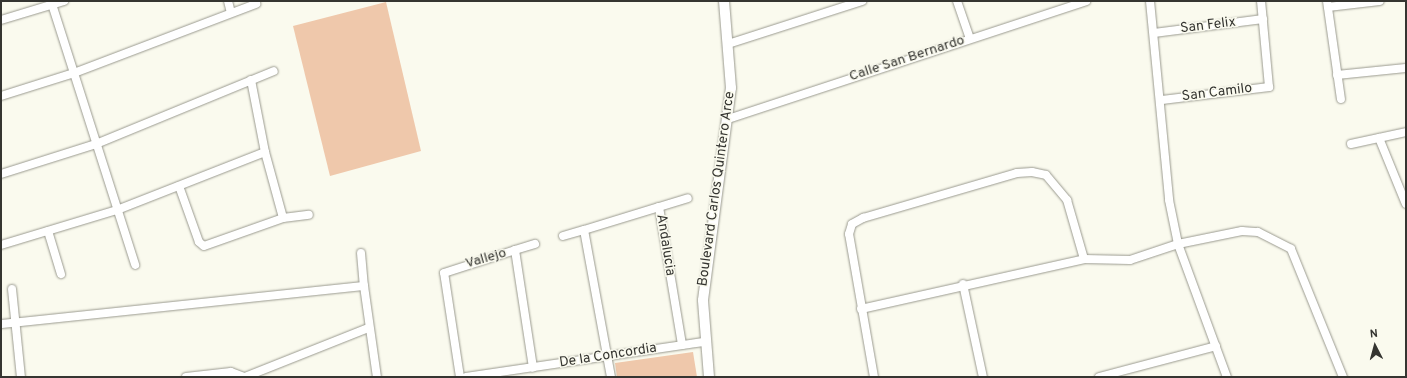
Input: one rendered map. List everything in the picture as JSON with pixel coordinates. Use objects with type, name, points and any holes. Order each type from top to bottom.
[{"type":"street","points":[[1,20],[52,3],[64,1]]},
{"type":"street","points":[[228,1],[230,13]]},
{"type":"street","name":"Boulevard Carlos Quintero Arce","points":[[708,377],[704,342],[703,300],[731,88],[724,1]]},
{"type":"street","points":[[728,44],[862,1]]},
{"type":"street","points":[[957,1],[970,38]]},
{"type":"street","name":"Calle San Bernardo","points":[[728,119],[1086,1]]},
{"type":"street","points":[[1150,1],[1162,100],[1167,188],[1178,244],[1227,377]]},
{"type":"street","points":[[1261,1],[1263,20]]},
{"type":"street","points":[[1341,100],[1328,4],[1380,1]]},
{"type":"street","points":[[52,3],[135,265]]},
{"type":"street","points":[[1,96],[74,73],[256,4]]},
{"type":"street","name":"San Felix","points":[[1154,33],[1263,20]]},
{"type":"street","name":"San Camilo","points":[[1162,100],[1268,87],[1270,84],[1263,20]]},
{"type":"street","points":[[1338,75],[1406,68]]},
{"type":"street","points":[[1,174],[96,144],[274,71]]},
{"type":"street","points":[[251,80],[265,152],[283,218]]},
{"type":"street","points":[[1351,144],[1406,132]]},
{"type":"street","points":[[1379,138],[1406,204]]},
{"type":"street","points":[[1,246],[117,210],[265,152]]},
{"type":"street","points":[[874,377],[849,234],[852,224],[1017,173],[1046,175],[1056,184],[1067,200],[1084,259]]},
{"type":"street","points":[[179,186],[199,242],[204,246],[283,218],[309,215]]},
{"type":"street","points":[[659,207],[688,198]]},
{"type":"street","name":"Andalucia","points":[[563,236],[659,207],[682,345]]},
{"type":"street","points":[[584,230],[611,377]]},
{"type":"street","points":[[48,231],[61,274]]},
{"type":"street","points":[[861,309],[962,284],[1084,259],[1130,260],[1178,244],[1242,231],[1258,232],[1291,250],[1343,377]]},
{"type":"street","points":[[515,250],[535,244]]},
{"type":"street","name":"Vallejo","points":[[460,377],[444,273],[515,250],[533,368]]},
{"type":"street","points":[[361,253],[368,328],[377,377]]},
{"type":"street","points":[[962,284],[983,377]]},
{"type":"street","points":[[1,324],[364,286]]},
{"type":"street","points":[[12,289],[21,377]]},
{"type":"street","points":[[186,377],[231,372],[245,377],[368,328]]},
{"type":"street","name":"De la Concordia","points":[[466,377],[704,342]]},
{"type":"street","points":[[1099,377],[1216,346]]},
{"type":"shaded area","points":[[386,2],[421,151],[330,176],[293,26]]},
{"type":"shaded area","points":[[693,352],[697,377],[617,377],[615,363]]}]
